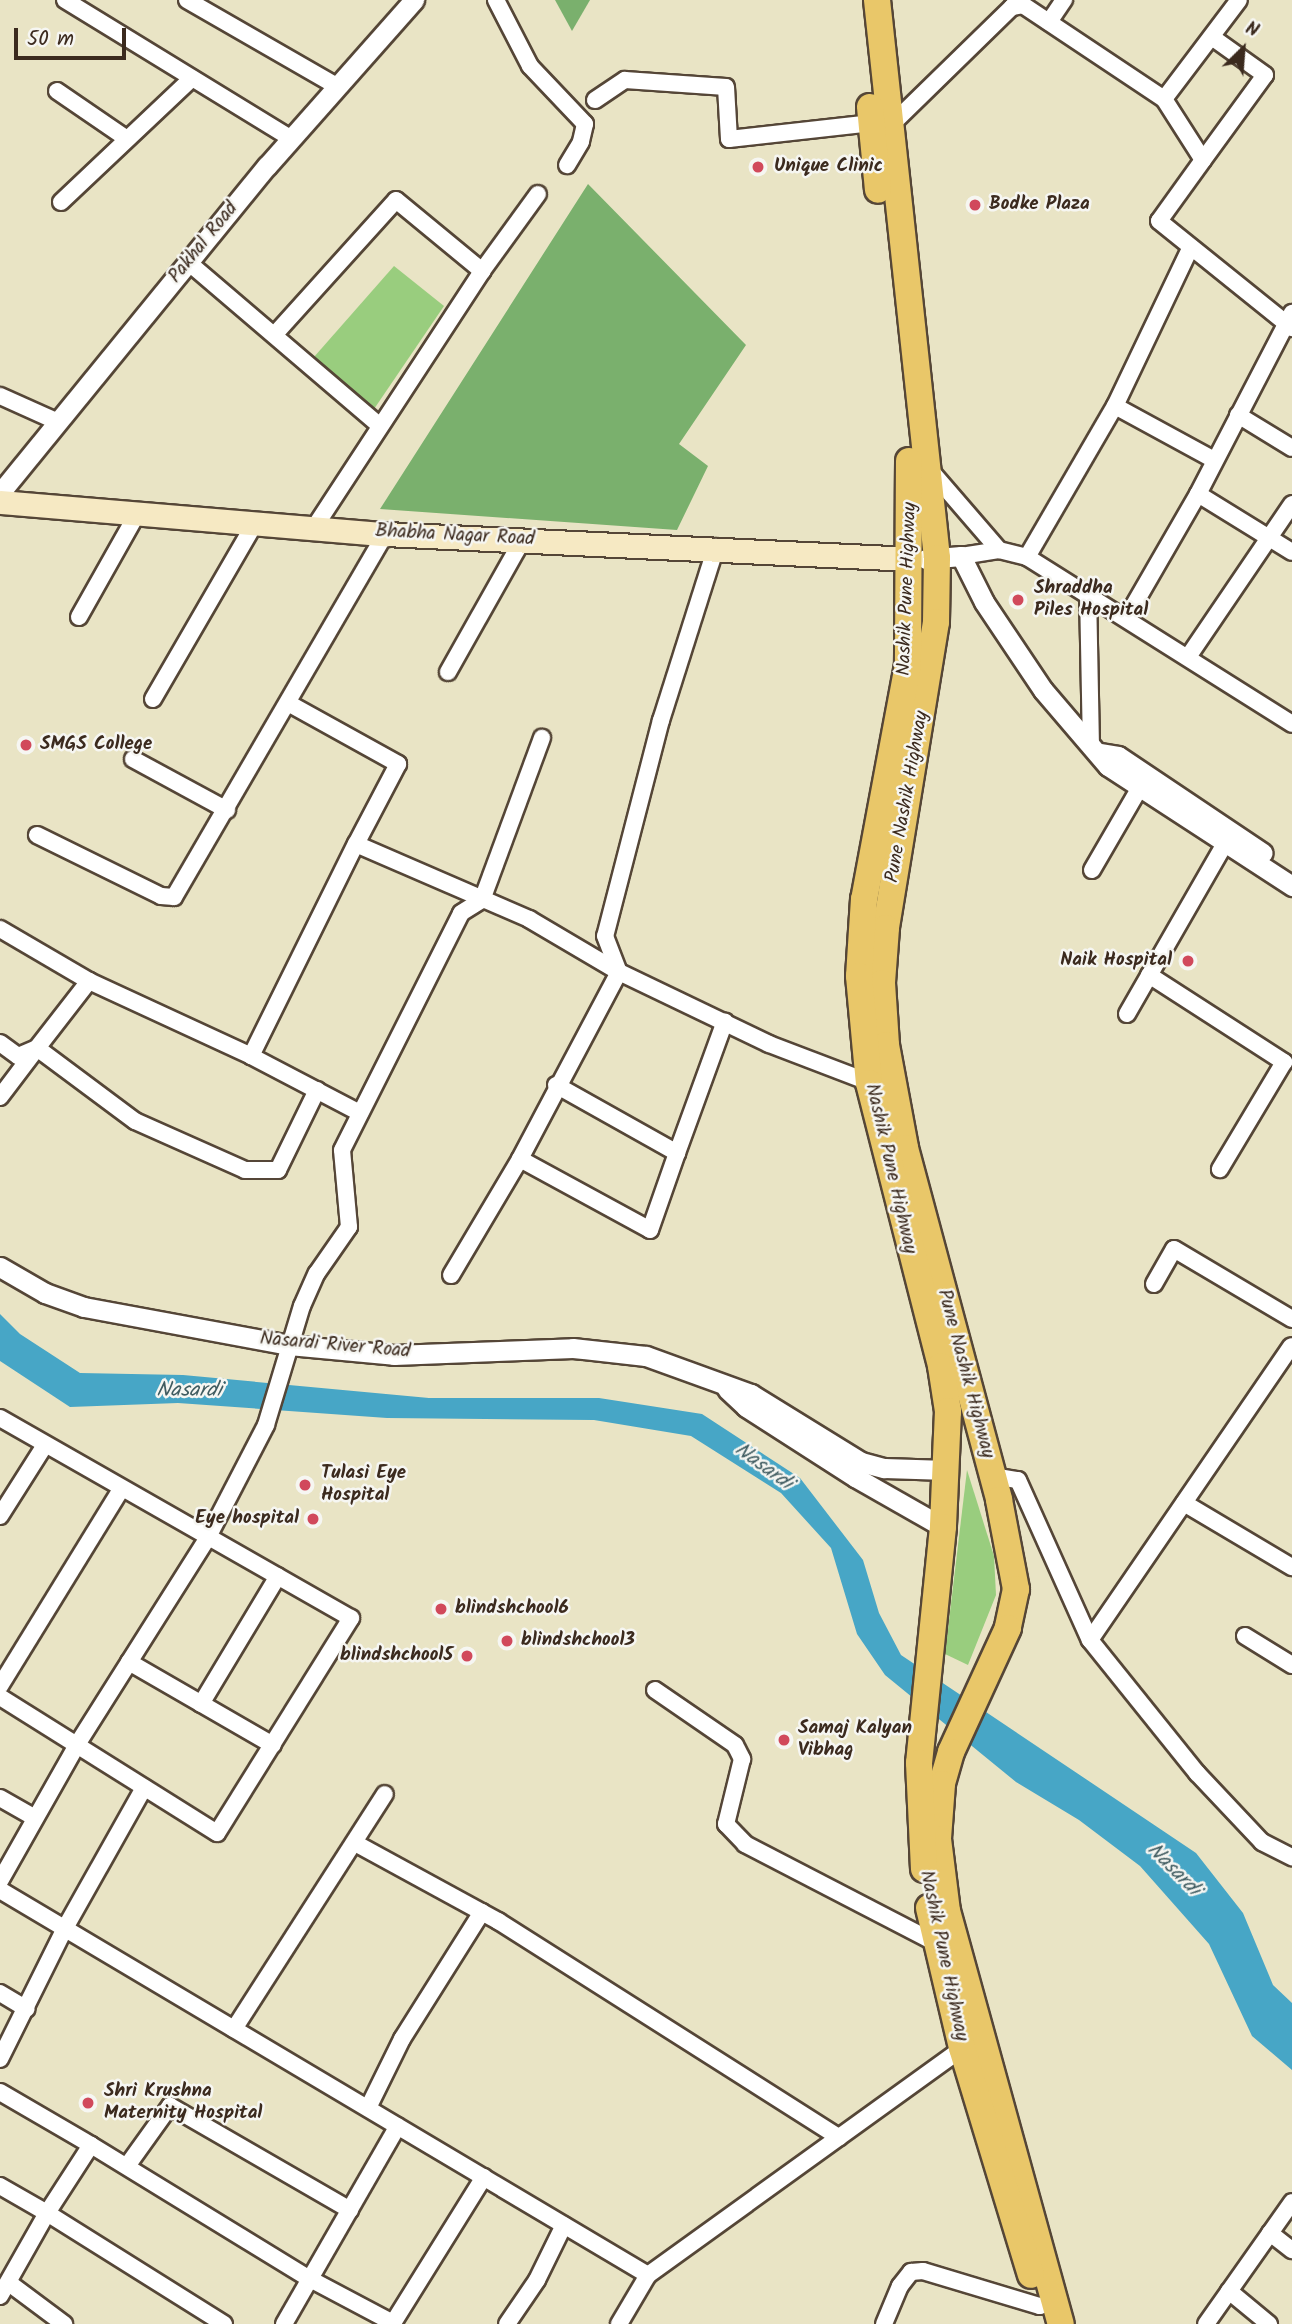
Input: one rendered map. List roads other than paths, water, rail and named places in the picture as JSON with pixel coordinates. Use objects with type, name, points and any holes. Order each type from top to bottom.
[{"type":"highway","name":"Nashik Pune Highway","points":[[859,0],[881,125],[912,489],[936,558],[908,665],[864,899],[859,976],[941,1366],[948,1411],[943,1527],[919,1763],[919,1836],[936,1943],[972,2044],[1050,2314]]},
{"type":"highway","points":[[877,0],[881,125],[927,465],[936,558]]},
{"type":"highway","name":"Pune Nashik Highway","points":[[881,1085],[905,1148],[995,1488],[1016,1589],[1008,1628],[984,1685]]},
{"type":"highway","name":"Nashik Pune Highway","points":[[972,2044],[947,1911],[937,1839],[942,1784],[951,1752],[984,1685]]},
{"type":"main road","name":"Bhabha Nagar Road","points":[[0,502],[385,534],[936,558]]},
{"type":"street","points":[[65,0],[292,139]]},
{"type":"street","points":[[187,0],[338,87]]},
{"type":"street","name":"Pakhal Road","points":[[0,493],[188,262],[414,0]]},
{"type":"street","points":[[496,0],[530,66],[584,124],[581,142],[567,165]]},
{"type":"street","points":[[1049,22],[1064,0]]},
{"type":"street","points":[[1164,99],[1212,37],[1232,2]]},
{"type":"street","points":[[595,100],[625,80],[726,87],[729,139],[881,125],[1012,7],[1023,5],[1164,99],[1203,160]]},
{"type":"street","points":[[1127,617],[1198,494],[1238,415],[1291,322],[1159,221],[1265,75],[1212,37]]},
{"type":"street","points":[[61,202],[192,78]]},
{"type":"street","points":[[57,91],[127,139]]},
{"type":"street","points":[[314,528],[482,271],[538,194]]},
{"type":"street","points":[[276,333],[396,200],[482,271]]},
{"type":"street","points":[[1027,557],[1115,406],[1191,247]]},
{"type":"street","points":[[188,262],[276,333],[379,425]]},
{"type":"street","points":[[0,396],[58,422]]},
{"type":"street","points":[[1115,406],[1214,460]]},
{"type":"street","points":[[1238,415],[1292,448]]},
{"type":"street","points":[[927,465],[999,550]]},
{"type":"street","points":[[1198,494],[1292,552]]},
{"type":"street","points":[[1188,657],[1292,504]]},
{"type":"street","points":[[79,617],[137,513]]},
{"type":"street","points":[[153,699],[255,523]]},
{"type":"street","points":[[37,835],[161,896],[174,897],[227,810],[385,534]]},
{"type":"street","points":[[449,672],[523,539]]},
{"type":"street","points":[[619,972],[605,936],[660,720],[716,547]]},
{"type":"street","points":[[936,558],[999,550],[1027,557],[1088,591],[1292,724]]},
{"type":"street","points":[[936,558],[984,602],[1043,690],[1108,765],[1139,789],[1292,871]]},
{"type":"street","points":[[1088,591],[1096,749]]},
{"type":"street","points":[[251,1056],[398,764],[288,703]]},
{"type":"street","points":[[0,1881],[78,1743],[208,1539],[267,1425],[287,1354],[317,1273],[349,1227],[342,1150],[461,913],[482,900],[542,738]]},
{"type":"street","points":[[1096,749],[1118,756],[1292,886]]},
{"type":"street","points":[[133,759],[227,810]]},
{"type":"street","points":[[1092,870],[1139,789]]},
{"type":"street","points":[[1127,1014],[1228,839]]},
{"type":"street","points":[[356,844],[529,919],[619,972],[769,1044],[881,1085]]},
{"type":"street","points":[[0,929],[89,981],[251,1056],[360,1113]]},
{"type":"street","points":[[451,1275],[520,1159],[556,1085],[619,972]]},
{"type":"street","points":[[1149,975],[1284,1062],[1220,1169]]},
{"type":"street","points":[[0,1097],[89,981]]},
{"type":"street","points":[[520,1159],[650,1230],[725,1021]]},
{"type":"street","points":[[0,1043],[18,1056],[37,1048]]},
{"type":"street","points":[[37,1048],[135,1121],[245,1170],[278,1170],[317,1090]]},
{"type":"street","points":[[556,1085],[677,1153]]},
{"type":"street","points":[[1154,1284],[1174,1249],[1292,1319]]},
{"type":"street","name":"Nasardi River Road","points":[[0,1267],[45,1293],[84,1307],[287,1354],[601,1348],[646,1356],[751,1394],[862,1462],[884,1468],[947,1470]]},
{"type":"street","points":[[1090,1640],[1292,1346]]},
{"type":"street","points":[[719,1381],[746,1407],[943,1527]]},
{"type":"street","points":[[0,1418],[208,1539],[351,1618],[217,1833],[78,1743],[0,1697]]},
{"type":"street","points":[[0,1517],[45,1445]]},
{"type":"street","points":[[995,1488],[1018,1480],[1090,1640],[1197,1773],[1262,1842],[1292,1857]]},
{"type":"street","points":[[0,1686],[121,1489]]},
{"type":"street","points":[[1184,1503],[1292,1567]]},
{"type":"street","points":[[201,1704],[278,1576]]},
{"type":"street","points":[[1245,1636],[1292,1665]]},
{"type":"street","points":[[129,1662],[272,1745]]},
{"type":"street","points":[[655,1690],[735,1745],[742,1759],[726,1824],[745,1844],[936,1943]]},
{"type":"street","points":[[0,2059],[65,1928],[144,1788]]},
{"type":"street","points":[[234,2029],[356,1844],[385,1794]]},
{"type":"street","points":[[0,1798],[35,1818]]},
{"type":"street","points":[[356,1844],[482,1912],[839,2137]]},
{"type":"street","points":[[0,1890],[648,2275]]},
{"type":"street","points":[[368,2108],[402,2039],[482,1912]]},
{"type":"street","points":[[0,1993],[27,2009]]},
{"type":"street","points":[[619,2324],[648,2275],[972,2044]]},
{"type":"street","points":[[0,2092],[127,2166],[310,2279],[394,2324],[484,2177]]},
{"type":"street","points":[[127,2166],[170,2106],[350,2210]]},
{"type":"street","points":[[284,2324],[398,2126]]},
{"type":"street","points":[[64,2324],[4,2290],[47,2213],[91,2145]]},
{"type":"street","points":[[0,2186],[225,2324]]},
{"type":"street","points":[[1206,2324],[1292,2202]]},
{"type":"street","points":[[507,2324],[537,2280],[564,2225]]},
{"type":"street","points":[[1270,2232],[1292,2250]]},
{"type":"street","points":[[884,2324],[900,2286],[911,2272],[923,2271],[1050,2314]]},
{"type":"street","points":[[1229,2291],[1269,2324]]},
{"type":"water","name":"Nasardi","points":[[0,1314],[20,1334],[80,1373],[183,1375],[429,1398],[599,1398],[702,1414],[800,1478],[863,1560],[879,1613],[901,1655],[1196,1853],[1243,1913],[1273,1985],[1292,2003],[1292,2070],[1252,2036],[1209,1944],[1140,1866],[1079,1820],[1016,1782],[885,1675],[857,1634],[831,1548],[781,1493],[691,1436],[594,1420],[387,1418],[178,1403],[70,1407],[0,1361]]},
{"type":"place","name":"Unique Clinic","points":[[758,167]]},
{"type":"place","name":"Bodke Plaza","points":[[975,205]]},
{"type":"place","name":"Shraddha Piles Hospital","points":[[1018,600]]},
{"type":"place","name":"SMGS College","points":[[26,745]]},
{"type":"place","name":"Naik Hospital","points":[[1188,961]]},
{"type":"place","name":"Tulasi Eye Hospital","points":[[305,1485]]},
{"type":"place","name":"Eye hospital","points":[[313,1519]]},
{"type":"place","name":"blindshchool6","points":[[441,1609]]},
{"type":"place","name":"blindshchool3","points":[[507,1641]]},
{"type":"place","name":"blindshchool5","points":[[467,1656]]},
{"type":"place","name":"Samaj Kalyan Vibhag","points":[[784,1740]]},
{"type":"place","name":"Shri Krushna Maternity Hospital","points":[[88,2103]]}]
